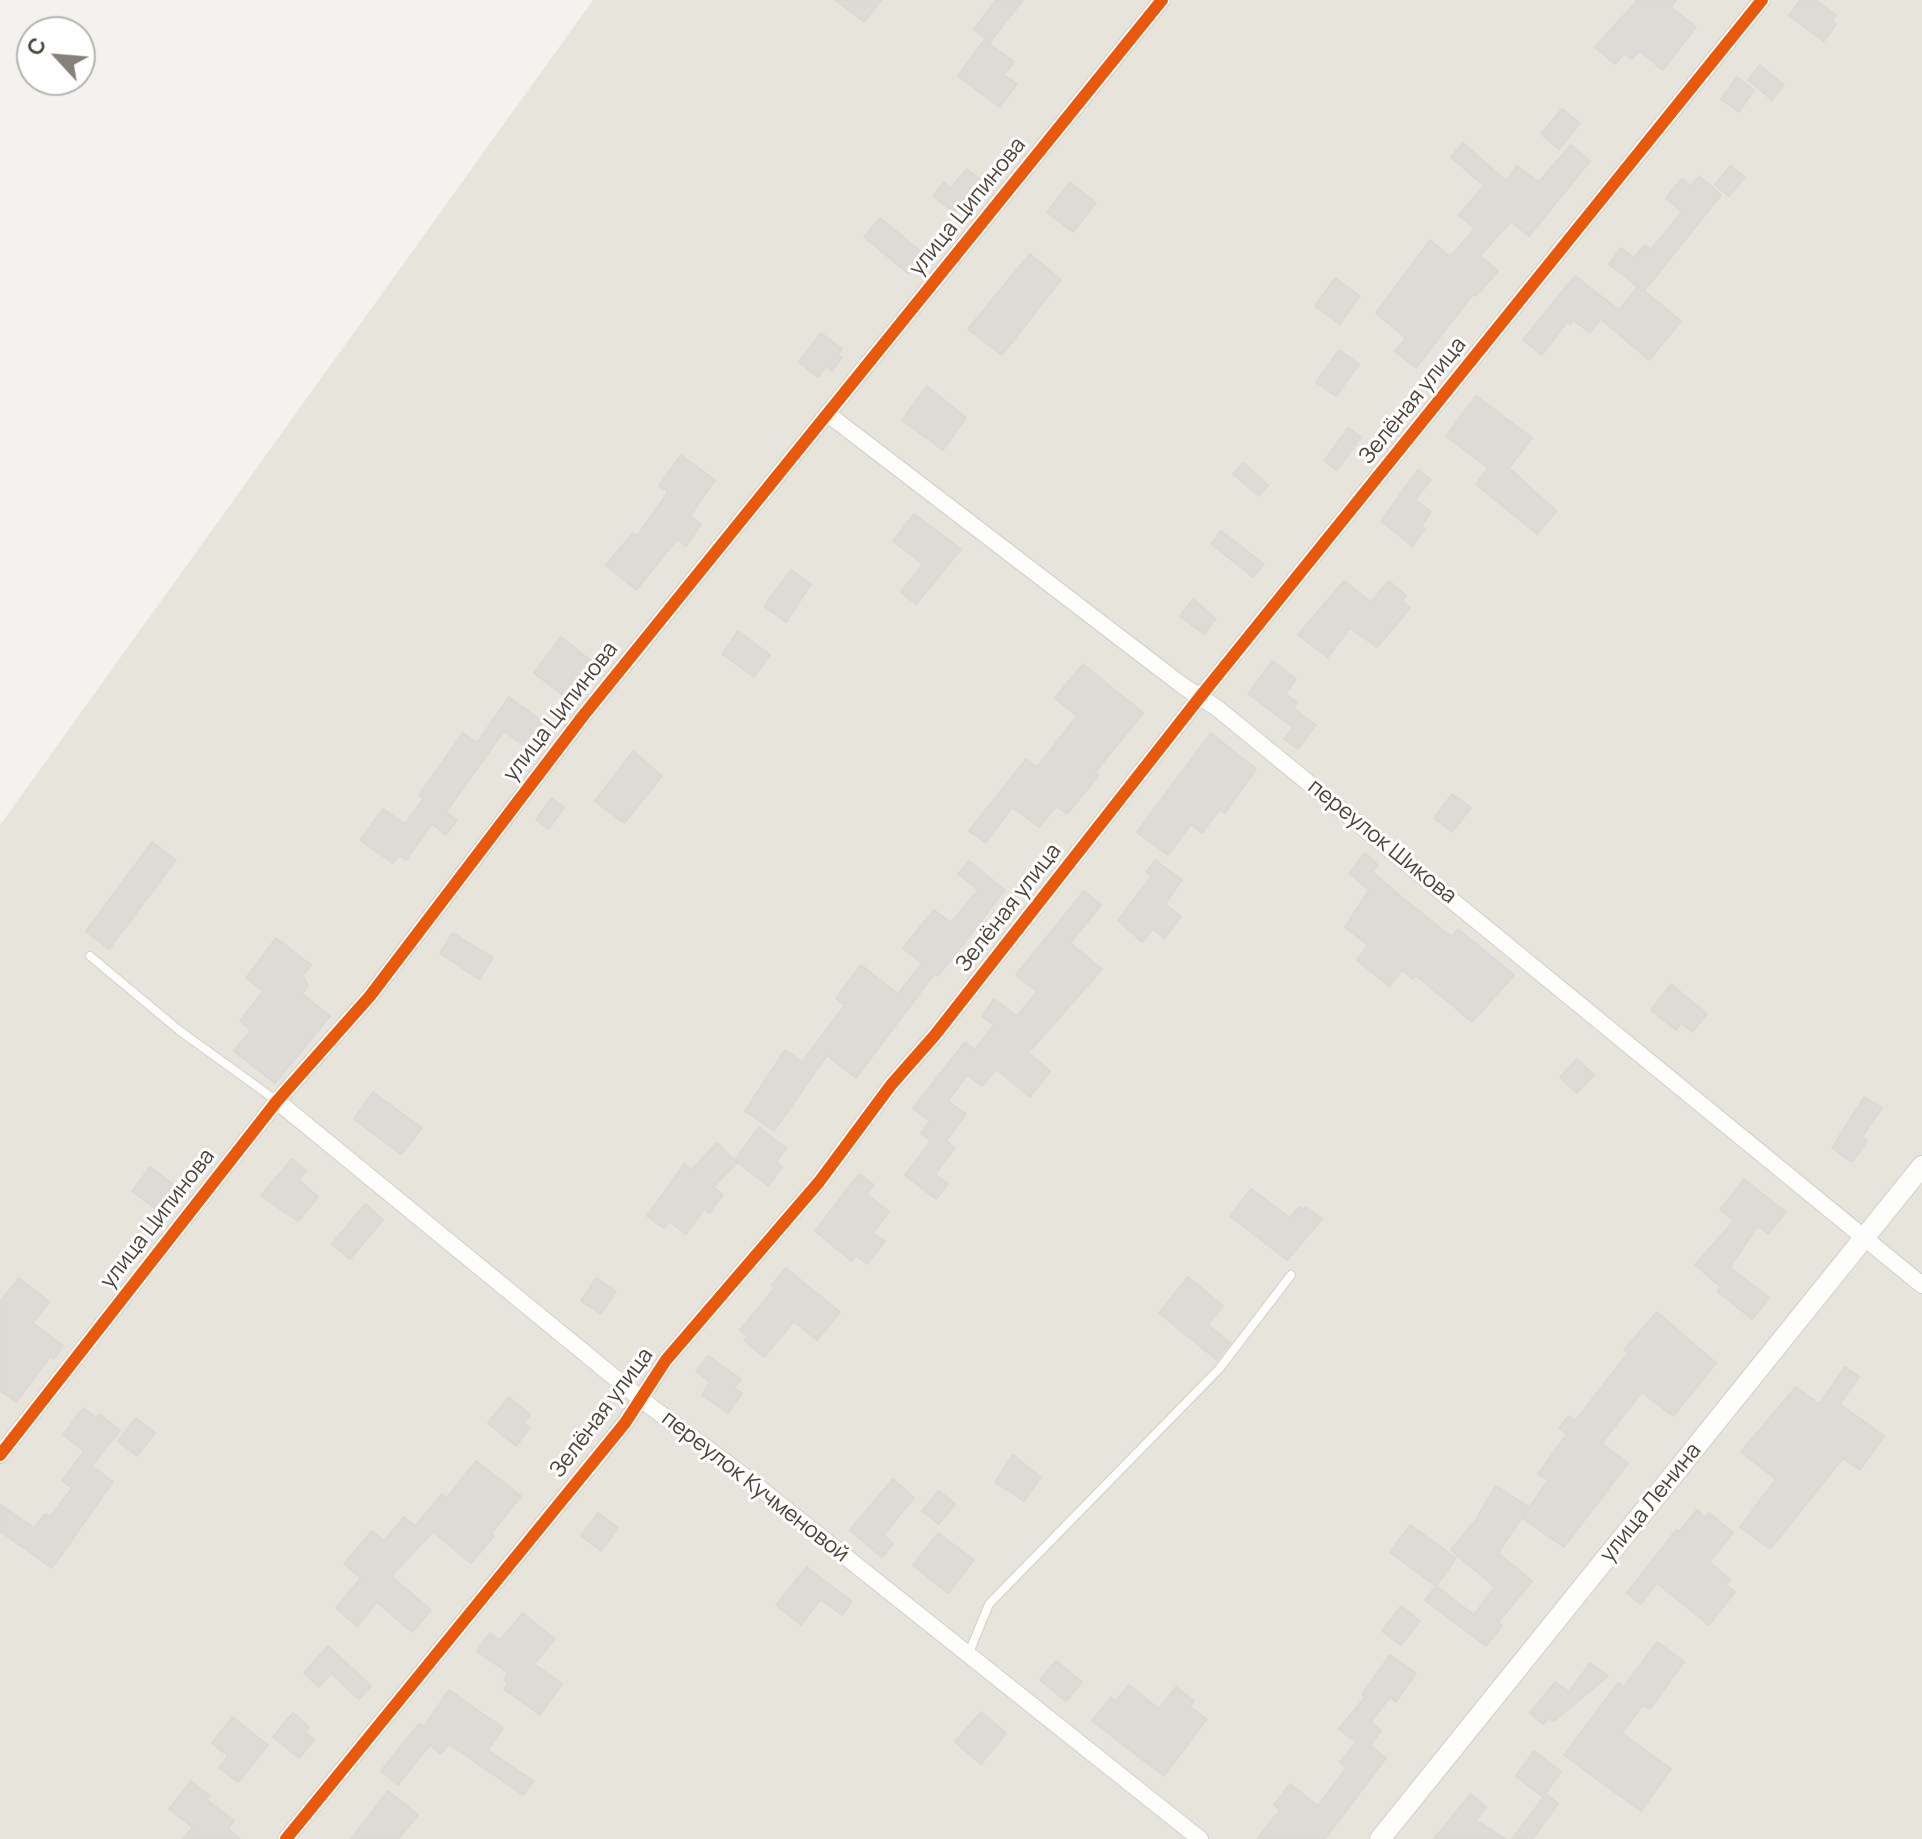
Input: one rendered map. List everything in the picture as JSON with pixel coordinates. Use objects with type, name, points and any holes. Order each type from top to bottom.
[{"type":"street","name":"улица Ципинова","points":[[0,1455],[277,1101],[370,996],[592,704],[1162,0]]},
{"type":"street","name":"Зелёная улица","points":[[286,1839],[642,1400],[666,1360],[819,1182],[891,1085],[935,1035],[1200,697],[1762,0]]},
{"type":"street","name":"переулок Шикова","points":[[829,415],[1200,697],[1922,1285]]},
{"type":"street","name":"переулок Кучменовой","points":[[277,1101],[642,1400],[759,1487],[1200,1839]]},
{"type":"street","name":"улица Ленина","points":[[1380,1839],[1922,1166]]},
{"type":"lane","points":[[90,956],[180,1031],[277,1101]]},
{"type":"lane","points":[[968,1656],[989,1604],[1219,1369],[1291,1275]]},
{"type":"shaded area","points":[[593,0],[1922,0],[1922,1839],[0,1839],[0,825]]},
{"type":"building","points":[[835,0],[881,0],[864,22]]},
{"type":"building","points":[[996,0],[1023,0],[990,42],[974,29]]},
{"type":"building","points":[[1638,0],[1676,0],[1671,7],[1696,27],[1663,70],[1639,51],[1632,59],[1624,53],[1615,64],[1595,47]]},
{"type":"building","points":[[1800,0],[1816,0],[1836,15],[1832,21],[1836,24],[1824,41],[1789,16]]},
{"type":"building","points":[[984,40],[1014,62],[1004,75],[1017,84],[1000,107],[958,76]]},
{"type":"building","points":[[1760,65],[1784,85],[1772,100],[1748,80]]},
{"type":"building","points":[[1737,77],[1754,90],[1739,112],[1721,99]]},
{"type":"building","points":[[1562,109],[1580,123],[1559,149],[1541,134]]},
{"type":"building","points":[[1463,143],[1506,181],[1517,166],[1539,182],[1571,145],[1590,161],[1529,236],[1511,221],[1480,256],[1498,271],[1476,296],[1473,294],[1416,368],[1395,351],[1406,338],[1376,313],[1430,240],[1450,257],[1475,229],[1459,215],[1484,186],[1451,157]]},
{"type":"building","points":[[1730,166],[1745,177],[1729,196],[1715,185]]},
{"type":"building","points":[[967,169],[980,180],[954,212],[933,196],[944,182],[951,188]]},
{"type":"building","points":[[1699,176],[1721,195],[1644,291],[1681,321],[1649,360],[1601,319],[1590,333],[1573,320],[1570,324],[1567,322],[1542,355],[1523,340],[1575,276],[1619,310],[1638,287],[1609,264],[1621,248],[1634,258],[1645,245],[1651,250],[1682,212],[1666,198],[1682,179],[1691,186]]},
{"type":"building","points":[[1070,182],[1096,203],[1073,232],[1047,212]]},
{"type":"building","points":[[880,218],[925,255],[909,274],[864,237]]},
{"type":"building","points":[[1030,254],[1061,280],[1002,355],[968,329]]},
{"type":"building","points":[[1335,278],[1360,296],[1340,324],[1315,306]]},
{"type":"building","points":[[821,333],[842,349],[838,355],[842,358],[832,371],[826,366],[818,377],[799,362]]},
{"type":"building","points":[[1339,350],[1359,364],[1336,396],[1316,382]]},
{"type":"building","points":[[927,386],[966,418],[943,450],[902,420]]},
{"type":"building","points":[[1476,396],[1532,438],[1509,468],[1556,511],[1537,534],[1476,484],[1488,468],[1446,436]]},
{"type":"building","points":[[1348,428],[1361,437],[1337,470],[1324,461]]},
{"type":"building","points":[[681,455],[715,480],[690,516],[701,524],[686,546],[677,539],[636,590],[606,565],[633,533],[637,536],[668,492],[659,486]]},
{"type":"building","points":[[1243,463],[1268,485],[1259,496],[1233,474]]},
{"type":"building","points":[[1418,470],[1431,480],[1415,500],[1431,512],[1421,526],[1425,529],[1412,546],[1381,521]]},
{"type":"building","points":[[914,514],[961,549],[916,604],[901,592],[923,564],[893,541]]},
{"type":"building","points":[[1221,531],[1264,564],[1253,577],[1211,544]]},
{"type":"building","points":[[791,570],[811,584],[786,622],[764,606]]},
{"type":"building","points":[[1344,581],[1371,602],[1389,581],[1406,595],[1402,601],[1410,608],[1377,647],[1350,628],[1328,657],[1298,635]]},
{"type":"building","points":[[1193,599],[1216,619],[1204,634],[1180,616]]},
{"type":"building","points":[[738,631],[770,655],[754,677],[722,654]]},
{"type":"building","points":[[561,637],[591,661],[564,696],[534,673]]},
{"type":"building","points":[[1272,661],[1296,679],[1285,694],[1297,702],[1293,708],[1316,725],[1298,749],[1284,739],[1293,727],[1248,694]]},
{"type":"building","points":[[1083,664],[1143,713],[1095,772],[1099,775],[1067,814],[1056,806],[1039,827],[1012,807],[986,843],[969,831],[1026,759],[1037,767],[1077,716],[1055,698]]},
{"type":"building","points":[[509,697],[543,722],[525,746],[504,731],[446,812],[457,820],[446,835],[432,824],[406,860],[399,855],[393,863],[360,840],[383,809],[405,824],[424,798],[419,795],[463,733],[477,743]]},
{"type":"building","points":[[1211,733],[1256,769],[1225,813],[1220,809],[1202,833],[1191,824],[1168,855],[1137,832]]},
{"type":"building","points":[[633,751],[662,776],[624,823],[595,801]]},
{"type":"building","points":[[1452,794],[1471,808],[1452,832],[1434,818]]},
{"type":"building","points":[[551,798],[564,807],[549,829],[536,820]]},
{"type":"building","points":[[152,842],[176,860],[109,949],[86,931]]},
{"type":"building","points":[[1365,853],[1378,865],[1372,872],[1411,905],[1452,937],[1458,929],[1514,975],[1472,1022],[1416,975],[1413,979],[1402,970],[1389,986],[1357,960],[1368,945],[1345,927],[1369,890],[1349,873]]},
{"type":"building","points":[[1155,860],[1182,880],[1165,904],[1181,917],[1164,938],[1153,929],[1142,942],[1118,920],[1152,876],[1146,872]]},
{"type":"building","points":[[969,861],[1005,890],[938,976],[935,973],[856,1078],[827,1055],[774,1131],[745,1111],[785,1050],[802,1062],[845,1005],[836,998],[861,965],[898,994],[922,963],[903,948],[934,910],[951,923],[978,890],[958,874]]},
{"type":"building","points":[[1084,891],[1101,905],[1070,943],[1102,969],[1028,1053],[1050,1071],[1030,1097],[996,1069],[982,1086],[967,1075],[948,1101],[966,1114],[946,1141],[955,1148],[935,1174],[948,1184],[936,1199],[905,1175],[931,1141],[921,1133],[930,1121],[913,1108],[965,1042],[975,1050],[994,1025],[982,1016],[994,999],[1017,1016],[1037,991],[1016,975]]},
{"type":"building","points":[[453,933],[493,958],[479,979],[440,953]]},
{"type":"building","points":[[276,938],[311,965],[303,976],[308,986],[302,994],[330,1016],[275,1083],[234,1051],[251,1030],[240,1021],[263,991],[246,978]]},
{"type":"building","points":[[1671,984],[1707,1014],[1692,1032],[1681,1023],[1676,1030],[1651,1010]]},
{"type":"building","points":[[1577,1059],[1594,1075],[1577,1093],[1560,1077]]},
{"type":"building","points":[[373,1092],[422,1128],[401,1154],[354,1119]]},
{"type":"building","points":[[1864,1097],[1882,1108],[1862,1137],[1867,1141],[1852,1162],[1832,1148]]},
{"type":"building","points":[[759,1127],[786,1148],[776,1162],[782,1167],[768,1186],[735,1160]]},
{"type":"building","points":[[717,1143],[737,1163],[713,1187],[723,1195],[709,1213],[704,1209],[686,1234],[669,1221],[664,1228],[647,1216],[684,1164],[691,1170]]},
{"type":"building","points":[[292,1159],[306,1171],[299,1180],[318,1197],[298,1221],[261,1196]]},
{"type":"building","points":[[150,1167],[180,1189],[162,1214],[132,1191]]},
{"type":"building","points":[[859,1174],[874,1185],[866,1194],[889,1212],[873,1233],[885,1241],[867,1264],[856,1255],[852,1261],[815,1231]]},
{"type":"building","points":[[1744,1179],[1786,1212],[1768,1234],[1758,1226],[1730,1267],[1769,1298],[1752,1319],[1718,1292],[1721,1287],[1695,1265],[1734,1221],[1720,1210]]},
{"type":"building","points":[[1251,1189],[1290,1218],[1299,1207],[1304,1210],[1306,1207],[1322,1219],[1287,1260],[1230,1216]]},
{"type":"building","points":[[365,1204],[383,1220],[350,1259],[332,1244]]},
{"type":"building","points":[[786,1268],[840,1312],[817,1340],[794,1321],[764,1357],[744,1340],[747,1336],[740,1330],[775,1288],[772,1285]]},
{"type":"building","points":[[1188,1277],[1223,1306],[1208,1325],[1230,1343],[1217,1360],[1159,1313]]},
{"type":"building","points":[[19,1278],[49,1302],[33,1323],[63,1346],[54,1359],[51,1356],[16,1402],[0,1390],[0,1302]]},
{"type":"building","points":[[596,1278],[616,1291],[601,1314],[581,1301]]},
{"type":"building","points":[[1657,1312],[1716,1363],[1673,1416],[1642,1392],[1602,1443],[1628,1463],[1564,1547],[1522,1518],[1548,1480],[1538,1474],[1567,1434],[1559,1428],[1569,1416],[1575,1421],[1628,1353],[1624,1350]]},
{"type":"building","points":[[708,1356],[741,1379],[734,1388],[742,1393],[728,1413],[702,1395],[710,1382],[696,1371]]},
{"type":"building","points":[[1845,1367],[1859,1377],[1840,1404],[1884,1436],[1860,1470],[1843,1458],[1770,1549],[1740,1527],[1776,1479],[1741,1452],[1796,1387],[1819,1404]]},
{"type":"building","points":[[509,1397],[530,1415],[524,1423],[530,1428],[516,1446],[488,1423]]},
{"type":"building","points":[[83,1408],[96,1418],[99,1414],[120,1430],[92,1466],[113,1482],[52,1568],[0,1531],[0,1504],[34,1528],[45,1514],[50,1517],[72,1488],[62,1481],[84,1451],[63,1435]]},
{"type":"building","points":[[136,1418],[155,1433],[137,1456],[118,1441]]},
{"type":"building","points":[[1013,1455],[1041,1477],[1024,1501],[995,1482]]},
{"type":"building","points":[[476,1461],[521,1496],[491,1534],[494,1536],[471,1563],[433,1532],[391,1576],[431,1610],[412,1632],[377,1602],[357,1626],[336,1608],[361,1578],[344,1564],[372,1531],[384,1541],[404,1517],[415,1526],[442,1494],[447,1498]]},
{"type":"building","points":[[893,1479],[914,1498],[883,1535],[893,1544],[882,1557],[850,1530]]},
{"type":"building","points":[[1496,1486],[1529,1507],[1498,1553],[1532,1581],[1498,1622],[1502,1626],[1486,1646],[1425,1600],[1436,1586],[1474,1615],[1495,1587],[1451,1550],[1475,1521]]},
{"type":"building","points":[[939,1491],[955,1504],[939,1524],[922,1511]]},
{"type":"building","points":[[1697,1510],[1705,1517],[1709,1513],[1733,1533],[1709,1562],[1730,1579],[1726,1585],[1735,1592],[1709,1625],[1657,1583],[1641,1604],[1627,1593],[1676,1530],[1679,1532]]},
{"type":"building","points":[[598,1513],[618,1528],[601,1551],[581,1536]]},
{"type":"building","points":[[1410,1525],[1456,1558],[1436,1586],[1390,1552]]},
{"type":"building","points":[[938,1533],[974,1560],[948,1593],[913,1565]]},
{"type":"building","points":[[807,1567],[852,1602],[842,1615],[821,1599],[801,1625],[776,1605]]},
{"type":"building","points":[[1401,1606],[1420,1621],[1401,1645],[1382,1631]]},
{"type":"building","points":[[523,1613],[555,1639],[534,1664],[562,1684],[540,1715],[504,1689],[508,1683],[504,1680],[508,1673],[477,1651],[490,1633],[500,1640]]},
{"type":"building","points":[[1657,1642],[1684,1662],[1650,1709],[1643,1705],[1622,1733],[1671,1769],[1641,1811],[1564,1755],[1618,1683],[1624,1687]]},
{"type":"building","points":[[328,1646],[371,1686],[359,1699],[331,1673],[319,1687],[304,1673]]},
{"type":"building","points":[[1390,1655],[1416,1673],[1396,1702],[1390,1697],[1371,1722],[1381,1731],[1370,1745],[1386,1758],[1325,1839],[1257,1839],[1280,1810],[1274,1805],[1290,1784],[1318,1806],[1347,1767],[1340,1762],[1356,1742],[1339,1729],[1366,1696],[1362,1694]]},
{"type":"building","points":[[1056,1661],[1082,1682],[1066,1701],[1040,1680]]},
{"type":"building","points":[[1590,1663],[1608,1676],[1554,1721],[1549,1718],[1543,1724],[1530,1713],[1555,1682],[1569,1692]]},
{"type":"building","points":[[1129,1685],[1159,1709],[1176,1687],[1194,1701],[1190,1707],[1207,1719],[1164,1776],[1092,1721],[1111,1697],[1116,1701]]},
{"type":"building","points":[[449,1690],[503,1728],[488,1750],[533,1781],[523,1795],[449,1744],[441,1754],[430,1745],[398,1785],[381,1771],[419,1724],[424,1727]]},
{"type":"building","points":[[981,1712],[1006,1733],[981,1764],[955,1742]]},
{"type":"building","points":[[293,1713],[309,1727],[305,1732],[314,1740],[299,1758],[273,1737]]},
{"type":"building","points":[[232,1717],[268,1745],[238,1782],[219,1768],[228,1756],[212,1743]]},
{"type":"building","points":[[1534,1751],[1561,1772],[1543,1797],[1516,1776]]},
{"type":"building","points":[[191,1781],[210,1796],[207,1800],[234,1821],[228,1829],[240,1839],[183,1839],[193,1827],[169,1809]]},
{"type":"building","points":[[388,1791],[418,1815],[398,1839],[351,1839]]},
{"type":"building","points":[[1471,1794],[1486,1807],[1476,1820],[1506,1839],[1434,1839]]},
{"type":"building","points":[[1546,1794],[1558,1804],[1532,1839],[1512,1839]]},
{"type":"cycle path","points":[[0,1455],[277,1101],[370,996],[583,716],[1162,0]]},
{"type":"cycle path","points":[[286,1839],[625,1423],[666,1360],[819,1182],[891,1085],[935,1035],[1200,697],[1762,0]]}]
